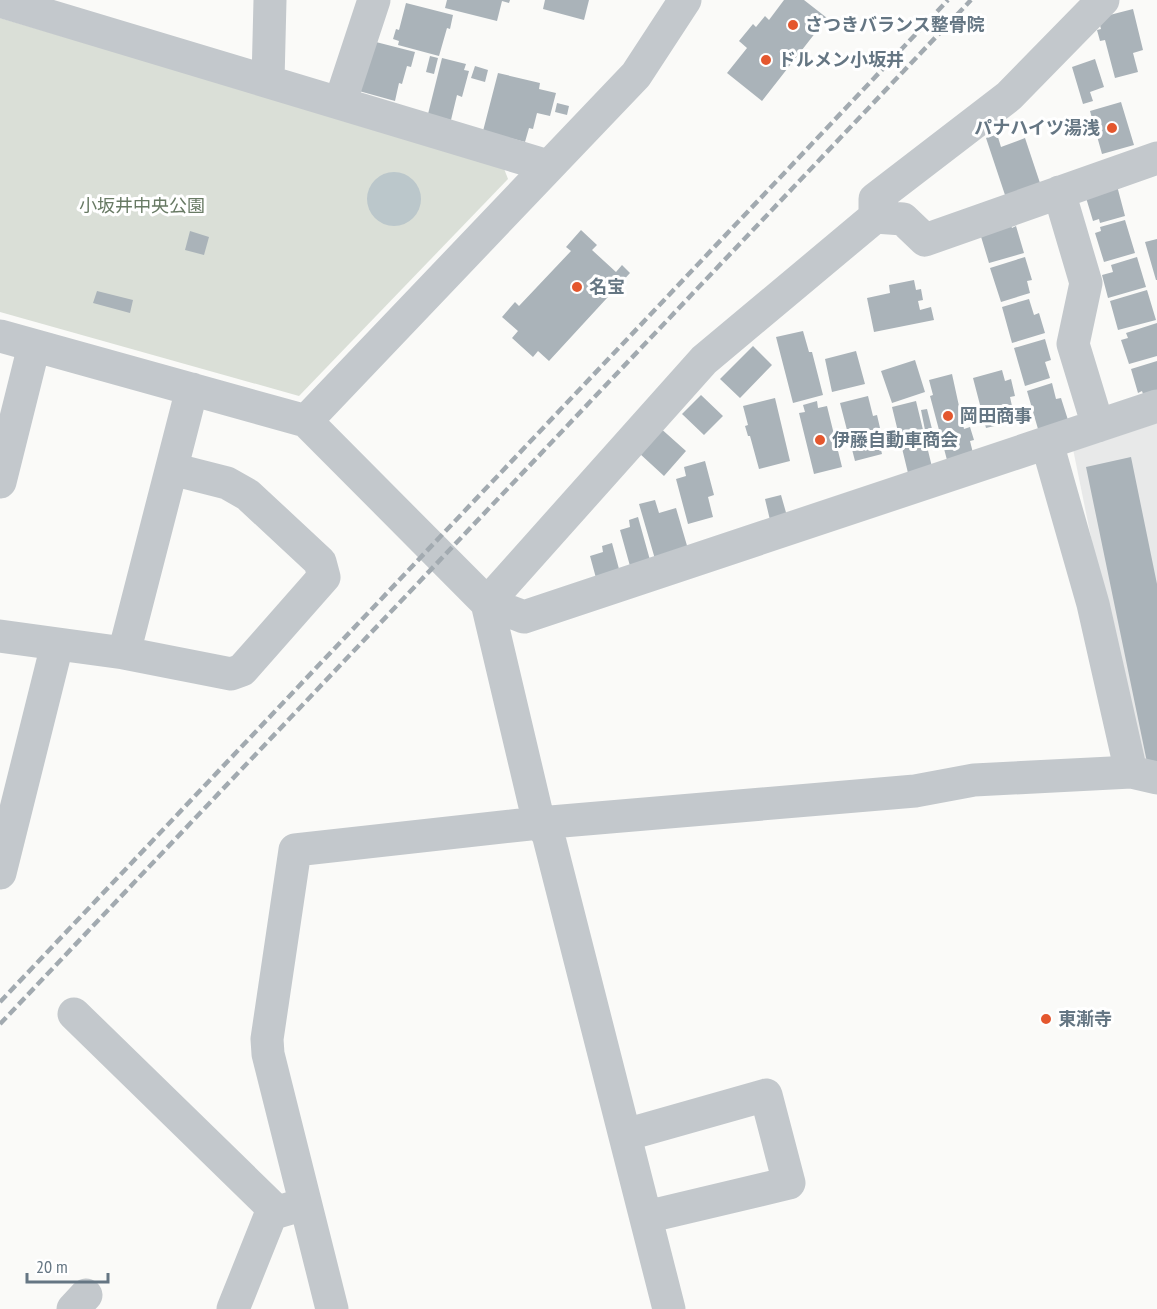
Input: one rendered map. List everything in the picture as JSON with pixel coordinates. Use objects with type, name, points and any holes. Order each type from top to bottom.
[{"type":"street","points":[[268,81],[270,0]]},
{"type":"street","points":[[340,103],[374,0]]},
{"type":"street","points":[[306,421],[636,75],[685,0]]},
{"type":"street","points":[[875,217],[875,199],[1009,96],[1103,0]]},
{"type":"street","points":[[0,1],[548,166]]},
{"type":"street","points":[[487,603],[704,360],[875,217],[903,219],[925,240],[1157,158]]},
{"type":"street","points":[[1059,192],[1086,283],[1073,344],[1098,426]]},
{"type":"street","points":[[0,336],[306,421],[487,603],[524,617],[1157,406]]},
{"type":"street","points":[[0,482],[34,346]]},
{"type":"street","points":[[124,653],[192,389]]},
{"type":"street","points":[[332,1309],[268,1054],[267,1039],[295,850],[539,823],[915,790],[974,780],[1144,775],[1047,443]]},
{"type":"street","points":[[0,636],[124,653],[231,674],[242,670],[324,577],[320,562],[248,495],[227,483],[172,469]]},
{"type":"street","points":[[487,603],[539,823],[548,834],[669,1309]]},
{"type":"street","points":[[0,873],[57,645]]},
{"type":"street","points":[[74,1014],[271,1206],[271,1214],[233,1309]]},
{"type":"street","points":[[625,1135],[766,1095],[789,1183],[646,1217]]},
{"type":"street","points":[[271,1214],[307,1203]]},
{"type":"shaded area","points":[[389,172],[399,172],[409,176],[417,184],[421,199],[417,214],[409,222],[399,226],[389,226],[379,222],[371,214],[367,204],[367,194],[371,184],[379,176]]},
{"type":"shaded area","points":[[1157,417],[1157,779],[1140,778],[1072,444]]},
{"type":"green space","name":"小坂井中央公園","points":[[0,18],[503,166],[508,179],[299,396],[0,312]]},
{"type":"building","points":[[447,0],[510,0],[509,3],[502,1],[497,21],[445,8]]},
{"type":"building","points":[[545,0],[589,0],[584,20],[543,9]]},
{"type":"building","name":"ドルメン小坂井","points":[[784,0],[804,0],[827,18],[762,101],[727,73],[747,48],[739,41],[753,24],[756,27],[765,16],[769,20]]},
{"type":"building","points":[[406,3],[453,15],[439,56],[398,45],[399,41],[393,39],[396,29],[399,30]]},
{"type":"building","points":[[1133,9],[1143,50],[1133,53],[1138,72],[1115,78],[1105,40],[1100,41],[1097,30],[1101,29],[1098,18]]},
{"type":"building","points":[[372,41],[415,52],[411,67],[407,66],[402,84],[399,83],[395,101],[359,91]]},
{"type":"building","points":[[430,56],[438,58],[434,74],[426,72]]},
{"type":"building","points":[[442,58],[466,64],[464,70],[469,71],[462,97],[457,95],[451,120],[428,114]]},
{"type":"building","points":[[1095,59],[1104,87],[1090,92],[1093,101],[1083,104],[1072,67]]},
{"type":"building","points":[[475,66],[488,70],[485,82],[471,78]]},
{"type":"building","points":[[498,73],[540,83],[539,89],[556,93],[550,116],[537,113],[533,129],[529,128],[525,142],[483,131]]},
{"type":"building","name":"パナハイツ湯浅","points":[[1121,102],[1134,145],[1102,154],[1090,111]]},
{"type":"building","points":[[557,103],[569,106],[567,115],[555,112]]},
{"type":"building","points":[[997,134],[1001,147],[1025,138],[1041,186],[1006,198],[986,138]]},
{"type":"building","points":[[1116,182],[1125,216],[1100,223],[1099,219],[1093,221],[1084,191]]},
{"type":"building","points":[[1125,220],[1135,253],[1104,262],[1095,233],[1101,231],[1100,227]]},
{"type":"building","points":[[1009,221],[1012,228],[1016,226],[1024,253],[989,263],[979,230]]},
{"type":"building","name":"名宝","points":[[581,230],[597,245],[592,250],[616,272],[622,265],[630,273],[549,361],[538,351],[533,357],[512,338],[518,331],[502,317],[515,302],[519,306],[571,251],[566,247]]},
{"type":"building","points":[[190,231],[209,237],[204,255],[185,250]]},
{"type":"building","points":[[1157,239],[1157,280],[1156,280],[1145,242]]},
{"type":"building","points":[[1025,257],[1032,280],[1027,281],[1030,293],[1001,302],[990,268]]},
{"type":"building","points":[[1137,257],[1146,287],[1108,298],[1102,275],[1113,272],[1111,265]]},
{"type":"building","points":[[914,280],[916,290],[921,289],[923,300],[918,301],[920,310],[931,307],[934,320],[874,332],[867,298],[890,293],[889,285]]},
{"type":"building","points":[[1147,290],[1156,320],[1118,330],[1110,301]]},
{"type":"building","points":[[97,291],[133,300],[130,313],[93,303]]},
{"type":"building","points":[[1029,299],[1034,315],[1039,313],[1045,333],[1012,343],[1002,307]]},
{"type":"building","points":[[1157,323],[1157,356],[1129,364],[1121,340],[1128,338],[1126,333]]},
{"type":"building","points":[[803,331],[809,352],[812,352],[823,395],[793,403],[776,337]]},
{"type":"building","points":[[1045,339],[1051,360],[1045,362],[1050,378],[1025,386],[1014,348]]},
{"type":"building","points":[[753,346],[772,365],[740,398],[720,379]]},
{"type":"building","points":[[856,351],[865,384],[832,392],[825,359]]},
{"type":"building","points":[[915,360],[925,392],[892,403],[881,371]]},
{"type":"building","points":[[1157,361],[1157,394],[1144,397],[1142,391],[1138,393],[1131,369]]},
{"type":"building","points":[[1002,370],[1005,381],[1011,379],[1015,396],[1010,397],[1012,406],[1007,407],[1011,422],[986,428],[973,378]]},
{"type":"building","name":"岡田商事","points":[[952,374],[964,429],[970,427],[974,440],[970,441],[973,453],[947,460],[930,396],[933,395],[929,380]]},
{"type":"building","points":[[1052,383],[1056,399],[1061,398],[1068,420],[1038,429],[1027,391]]},
{"type":"building","points":[[701,395],[723,416],[704,435],[682,414]]},
{"type":"building","points":[[868,396],[873,416],[877,415],[880,428],[876,429],[882,454],[855,461],[840,403]]},
{"type":"building","points":[[775,398],[790,461],[759,469],[745,426],[748,425],[743,406]]},
{"type":"building","name":"伊藤自動車商会","points":[[817,401],[818,408],[827,406],[842,467],[814,474],[799,413],[805,412],[803,405]]},
{"type":"building","points":[[916,401],[932,467],[908,473],[892,407]]},
{"type":"building","points":[[927,409],[933,433],[926,435],[921,410]]},
{"type":"building","points":[[658,426],[686,451],[664,476],[639,453]]},
{"type":"building","points":[[1131,457],[1157,584],[1157,765],[1148,767],[1086,467]]},
{"type":"building","points":[[705,461],[714,495],[708,497],[713,517],[688,524],[676,479],[686,476],[684,467]]},
{"type":"building","points":[[781,495],[787,516],[770,520],[765,499]]},
{"type":"building","points":[[655,500],[659,513],[676,508],[688,549],[655,559],[639,504]]},
{"type":"building","points":[[638,517],[650,560],[630,566],[620,530],[630,527],[629,520]]},
{"type":"building","points":[[612,543],[619,569],[596,578],[590,556],[603,552],[602,546]]},
{"type":"railway","points":[[0,1002],[948,0]]},
{"type":"railway","points":[[0,1024],[971,0]]},
{"type":"place","name":"さつきバランス整骨院","points":[[793,25]]},
{"type":"place","name":"ドルメン小坂井","points":[[766,60]]},
{"type":"place","name":"パナハイツ湯浅","points":[[1112,128]]},
{"type":"place","name":"名宝","points":[[577,287]]},
{"type":"place","name":"岡田商事","points":[[948,416]]},
{"type":"place","name":"伊藤自動車商会","points":[[820,440]]},
{"type":"place","name":"東漸寺","points":[[1046,1019]]}]
